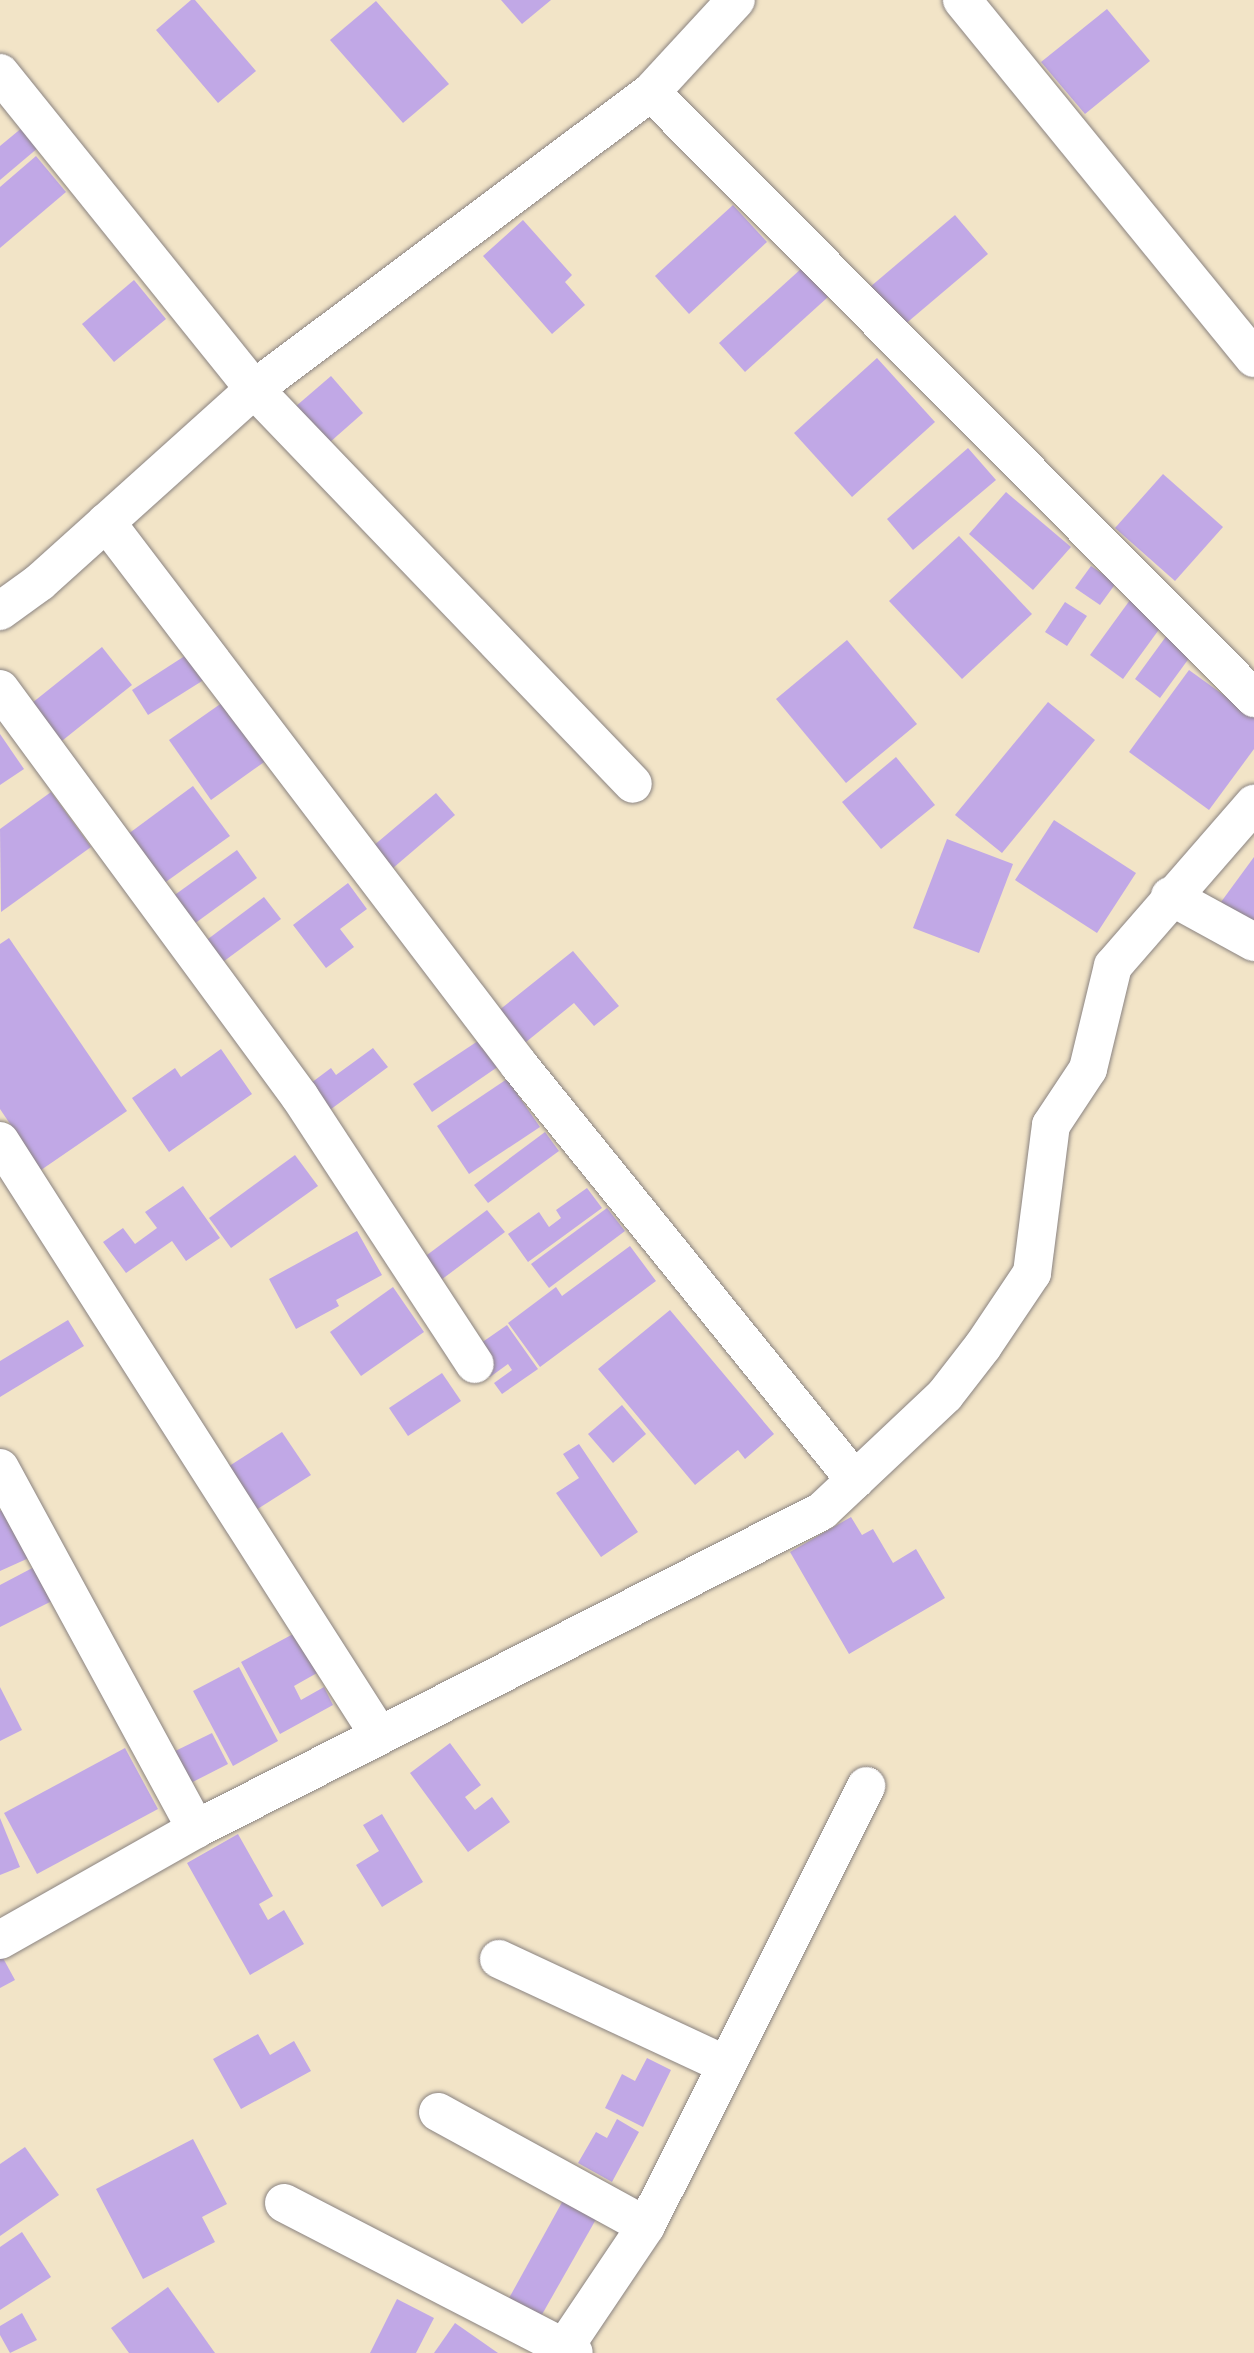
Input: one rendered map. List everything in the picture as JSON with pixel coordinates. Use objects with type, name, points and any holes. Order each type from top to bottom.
[{"type":"street","points":[[0,611],[40,582],[254,388],[651,92],[736,0]]},
{"type":"street","points":[[962,0],[1254,358]]},
{"type":"street","points":[[0,73],[254,388],[633,784]]},
{"type":"street","points":[[651,92],[1254,698]]},
{"type":"street","points":[[106,522],[519,1065],[855,1480]]},
{"type":"street","points":[[0,690],[300,1097],[475,1364]]},
{"type":"street","points":[[0,1940],[196,1829],[822,1511],[944,1395],[983,1346],[1032,1273],[1051,1125],[1088,1069],[1113,966],[1171,896],[1254,804]]},
{"type":"street","points":[[1171,896],[1254,942]]},
{"type":"street","points":[[0,1141],[379,1735]]},
{"type":"street","points":[[0,1468],[196,1829]]},
{"type":"street","points":[[284,2203],[566,2351],[646,2226],[866,1786]]},
{"type":"street","points":[[499,1959],[726,2065]]},
{"type":"street","points":[[438,2112],[646,2226]]},
{"type":"building","points":[[191,0],[195,0],[256,71],[218,103],[156,30]]},
{"type":"building","points":[[501,0],[551,0],[522,24]]},
{"type":"building","points":[[376,1],[449,84],[403,123],[330,40]]},
{"type":"building","points":[[1107,9],[1150,61],[1085,114],[1041,62]]},
{"type":"building","points":[[23,127],[39,147],[0,180],[0,146]]},
{"type":"building","points":[[36,156],[66,192],[0,248],[0,187]]},
{"type":"building","points":[[733,205],[767,242],[689,314],[655,276]]},
{"type":"building","points":[[955,215],[988,254],[903,326],[870,287]]},
{"type":"building","points":[[523,220],[572,275],[565,282],[585,305],[552,334],[483,256]]},
{"type":"building","points":[[802,268],[828,297],[745,372],[719,343]]},
{"type":"building","points":[[134,280],[166,319],[114,362],[82,324]]},
{"type":"building","points":[[877,358],[935,422],[852,497],[794,433]]},
{"type":"building","points":[[331,376],[363,413],[321,450],[288,413]]},
{"type":"building","points":[[968,448],[996,480],[913,550],[887,519]]},
{"type":"building","points":[[1163,474],[1223,527],[1175,581],[1115,528]]},
{"type":"building","points":[[1006,492],[1071,547],[1033,590],[969,534]]},
{"type":"building","points":[[959,536],[1032,614],[962,679],[889,601]]},
{"type":"building","points":[[1091,566],[1116,583],[1100,605],[1075,588]]},
{"type":"building","points":[[1130,600],[1163,624],[1123,679],[1090,655]]},
{"type":"building","points":[[1065,602],[1087,616],[1067,646],[1045,632]]},
{"type":"building","points":[[1170,631],[1195,650],[1160,698],[1135,679]]},
{"type":"building","points":[[847,640],[917,724],[846,783],[776,699]]},
{"type":"building","points":[[102,647],[132,685],[53,748],[22,711]]},
{"type":"building","points":[[194,650],[210,676],[148,715],[132,690]]},
{"type":"building","points":[[1189,670],[1254,717],[1254,749],[1209,810],[1129,752]]},
{"type":"building","points":[[226,700],[267,760],[211,800],[169,740]]},
{"type":"building","points":[[1048,702],[1095,740],[1002,853],[955,815]]},
{"type":"building","points":[[0,734],[24,769],[0,785]]},
{"type":"building","points":[[896,757],[935,805],[881,849],[842,802]]},
{"type":"building","points":[[193,786],[230,836],[156,889],[120,840]]},
{"type":"building","points":[[51,792],[91,847],[1,912],[0,829]]},
{"type":"building","points":[[436,793],[455,815],[379,880],[360,857]]},
{"type":"building","points":[[1054,820],[1136,873],[1097,933],[1015,880]]},
{"type":"building","points":[[947,839],[1013,864],[979,953],[913,928]]},
{"type":"building","points":[[237,850],[257,878],[179,935],[158,907]]},
{"type":"building","points":[[1254,857],[1254,926],[1221,902]]},
{"type":"building","points":[[348,883],[367,909],[340,929],[354,947],[326,968],[293,925]]},
{"type":"building","points":[[264,897],[281,919],[212,970],[196,948]]},
{"type":"building","points":[[9,938],[127,1111],[41,1170],[0,1109],[0,944]]},
{"type":"building","points":[[573,951],[619,1006],[594,1026],[574,1003],[515,1051],[488,1019]]},
{"type":"building","points":[[481,1039],[499,1066],[432,1112],[413,1084]]},
{"type":"building","points":[[373,1048],[388,1067],[319,1118],[299,1092],[331,1068],[336,1075]]},
{"type":"building","points":[[221,1049],[252,1094],[169,1152],[132,1098],[175,1068],[181,1077]]},
{"type":"building","points":[[507,1079],[540,1127],[469,1174],[437,1126]]},
{"type":"building","points":[[545,1132],[559,1151],[488,1203],[474,1185]]},
{"type":"building","points":[[295,1155],[318,1186],[231,1248],[209,1218]]},
{"type":"building","points":[[183,1186],[220,1238],[186,1261],[172,1241],[126,1273],[103,1242],[123,1228],[135,1244],[157,1228],[145,1212]]},
{"type":"building","points":[[587,1188],[602,1208],[528,1262],[508,1234],[539,1212],[549,1227],[561,1218],[556,1210]]},
{"type":"building","points":[[607,1208],[625,1231],[549,1288],[531,1264]]},
{"type":"building","points":[[487,1210],[505,1232],[433,1286],[415,1264]]},
{"type":"building","points":[[357,1231],[382,1275],[336,1300],[339,1306],[296,1329],[269,1279]]},
{"type":"building","points":[[630,1246],[656,1281],[540,1367],[508,1323],[556,1287],[562,1296]]},
{"type":"building","points":[[393,1287],[424,1332],[361,1376],[330,1332]]},
{"type":"building","points":[[670,1310],[774,1434],[745,1459],[738,1450],[695,1485],[598,1369]]},
{"type":"building","points":[[68,1320],[84,1346],[0,1397],[0,1361]]},
{"type":"building","points":[[507,1325],[538,1369],[502,1394],[494,1383],[512,1370],[508,1364],[490,1377],[471,1350]]},
{"type":"building","points":[[442,1373],[461,1401],[408,1436],[389,1408]]},
{"type":"building","points":[[622,1405],[646,1434],[613,1463],[588,1434]]},
{"type":"building","points":[[282,1432],[311,1475],[248,1515],[220,1472]]},
{"type":"building","points":[[579,1444],[638,1532],[601,1557],[556,1493],[579,1478],[563,1454]]},
{"type":"building","points":[[18,1503],[40,1553],[0,1571],[0,1511]]},
{"type":"building","points":[[851,1517],[862,1535],[873,1529],[893,1563],[916,1549],[945,1598],[849,1654],[790,1552]]},
{"type":"building","points":[[38,1565],[56,1599],[0,1627],[0,1585]]},
{"type":"building","points":[[295,1633],[317,1673],[294,1686],[301,1700],[324,1687],[333,1705],[280,1734],[241,1662]]},
{"type":"building","points":[[239,1667],[278,1741],[233,1766],[193,1691]]},
{"type":"building","points":[[0,1687],[22,1730],[0,1741]]},
{"type":"building","points":[[212,1733],[228,1764],[179,1789],[163,1757]]},
{"type":"building","points":[[450,1743],[481,1785],[465,1797],[475,1810],[492,1797],[510,1822],[468,1852],[410,1773]]},
{"type":"building","points":[[125,1748],[158,1809],[37,1874],[4,1813]]},
{"type":"building","points":[[382,1814],[423,1882],[382,1907],[356,1865],[379,1851],[363,1825]]},
{"type":"building","points":[[0,1818],[20,1867],[0,1875]]},
{"type":"building","points":[[238,1834],[273,1896],[259,1904],[268,1920],[284,1910],[304,1944],[250,1975],[187,1863]]},
{"type":"building","points":[[3,1958],[15,1980],[0,1988],[0,1959]]},
{"type":"building","points":[[258,2034],[270,2055],[294,2041],[311,2071],[241,2109],[213,2059]]},
{"type":"building","points":[[647,2058],[671,2070],[643,2127],[605,2108],[622,2074],[635,2081]]},
{"type":"building","points":[[617,2119],[639,2132],[612,2182],[578,2163],[596,2132],[607,2138]]},
{"type":"building","points":[[193,2139],[227,2204],[202,2217],[215,2242],[143,2279],[96,2189]]},
{"type":"building","points":[[25,2147],[59,2195],[0,2236],[0,2164]]},
{"type":"building","points":[[566,2195],[599,2214],[540,2318],[508,2300]]},
{"type":"building","points":[[22,2232],[51,2277],[0,2310],[0,2247]]},
{"type":"building","points":[[168,2287],[215,2353],[129,2353],[111,2328]]},
{"type":"building","points":[[397,2299],[434,2318],[416,2353],[370,2353]]},
{"type":"building","points":[[22,2313],[37,2340],[10,2353],[0,2335],[0,2326]]},
{"type":"building","points":[[455,2323],[498,2353],[434,2353]]}]
